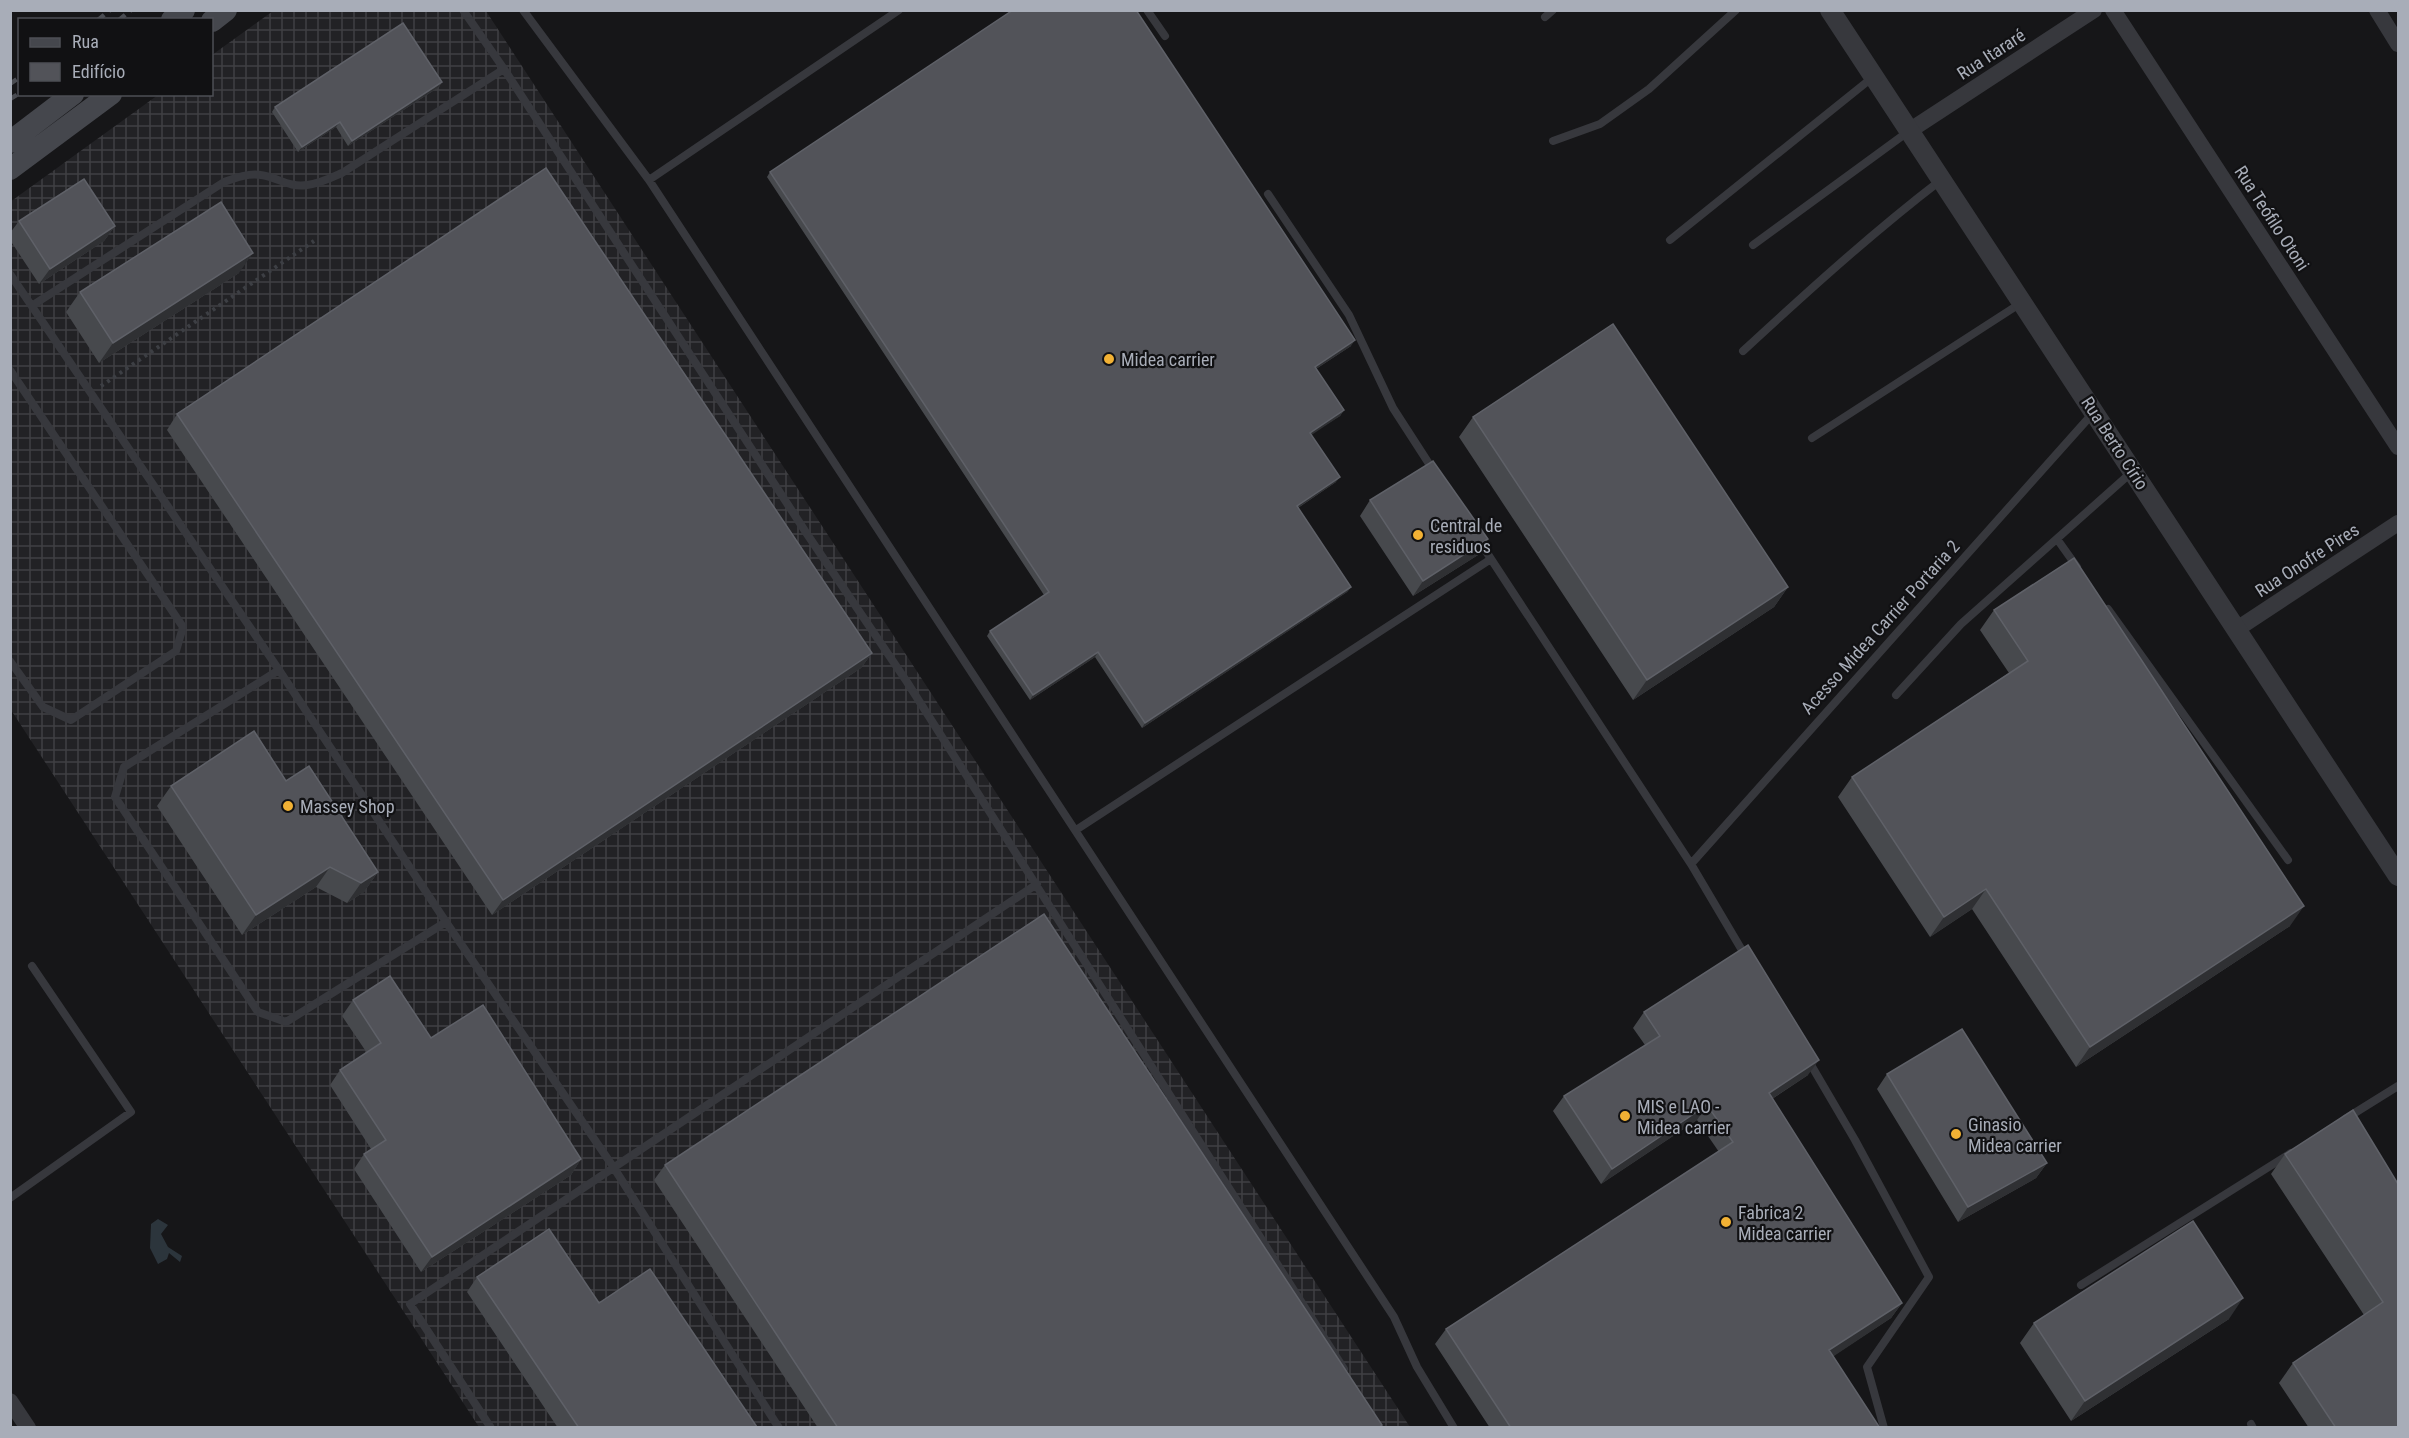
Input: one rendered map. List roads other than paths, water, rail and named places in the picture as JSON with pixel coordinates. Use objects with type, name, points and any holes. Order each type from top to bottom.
[{"type":"main road","points":[[213,20],[226,10]]},
{"type":"main road","points":[[10,142],[70,96]]},
{"type":"main road","points":[[10,169],[108,96]]},
{"type":"street","name":"Rua Berto Círio","points":[[1830,10],[2398,876]]},
{"type":"street","name":"Rua Itararé","points":[[1909,131],[2094,10]]},
{"type":"street","name":"Rua Teófilo Otoni","points":[[2114,10],[2398,447]]},
{"type":"street","points":[[2377,10],[2398,44]]},
{"type":"street","name":"Rua Onofre Pires","points":[[2237,629],[2398,523]]},
{"type":"street","points":[[10,1401],[28,1428]]},
{"type":"lane","points":[[463,10],[504,69],[1037,884],[1350,1377]]},
{"type":"lane","points":[[523,10],[649,180],[1076,830],[1394,1317],[1417,1367],[1454,1428]]},
{"type":"lane","points":[[649,180],[899,10]]},
{"type":"lane","points":[[1147,10],[1165,36]]},
{"type":"lane","points":[[1545,18],[1553,10]]},
{"type":"lane","points":[[1553,141],[1600,124],[1649,89],[1736,10]]},
{"type":"lane","points":[[33,305],[224,182],[242,176],[261,175],[290,185],[305,186],[325,181],[342,173],[504,69]]},
{"type":"lane","points":[[1670,240],[1874,77]]},
{"type":"lane","points":[[1753,245],[1909,131]]},
{"type":"lane","points":[[1743,351],[1794,304],[1941,180]]},
{"type":"lane","points":[[1268,194],[1349,315],[1393,408],[1442,483]]},
{"type":"lane","points":[[10,274],[614,1168],[780,1428]]},
{"type":"lane","points":[[1812,438],[2022,303]]},
{"type":"lane","points":[[10,370],[183,627],[176,651],[70,720],[42,707],[10,661]]},
{"type":"lane","name":"Acesso Midea Carrier Portaria 2","points":[[1691,864],[2094,412]]},
{"type":"lane","points":[[1896,695],[1961,624],[2133,471]]},
{"type":"lane","points":[[1473,531],[1691,864],[1752,966]]},
{"type":"lane","points":[[2057,539],[2085,578]]},
{"type":"lane","points":[[1076,830],[1491,559]]},
{"type":"lane","points":[[2099,597],[2288,860]]},
{"type":"lane","points":[[279,670],[124,767],[115,797],[258,1012],[286,1022],[446,922]]},
{"type":"lane","points":[[491,1428],[410,1304],[1037,884]]},
{"type":"lane","points":[[10,1198],[131,1112],[32,966]]},
{"type":"lane","points":[[1801,1048],[1856,1140],[1929,1277],[1867,1367],[1884,1428]]},
{"type":"lane","points":[[2332,1127],[2344,1124],[2398,1086]]},
{"type":"lane","points":[[2081,1285],[2302,1146]]},
{"type":"railway","points":[[100,18],[110,10]]},
{"type":"railway","points":[[121,18],[131,10]]},
{"type":"railway","points":[[10,84],[18,78]]},
{"type":"railway","points":[[10,99],[18,94]]},
{"type":"place","name":"Midea carrier","points":[[1109,359]]},
{"type":"place","name":"Central de residuos","points":[[1418,535]]},
{"type":"place","name":"Massey Shop","points":[[288,806]]},
{"type":"place","name":"MIS e LAO - Midea carrier","points":[[1625,1116]]},
{"type":"place","name":"Ginasio Midea carrier","points":[[1956,1134]]},
{"type":"place","name":"Fabrica 2 Midea carrier","points":[[1726,1222]]}]
